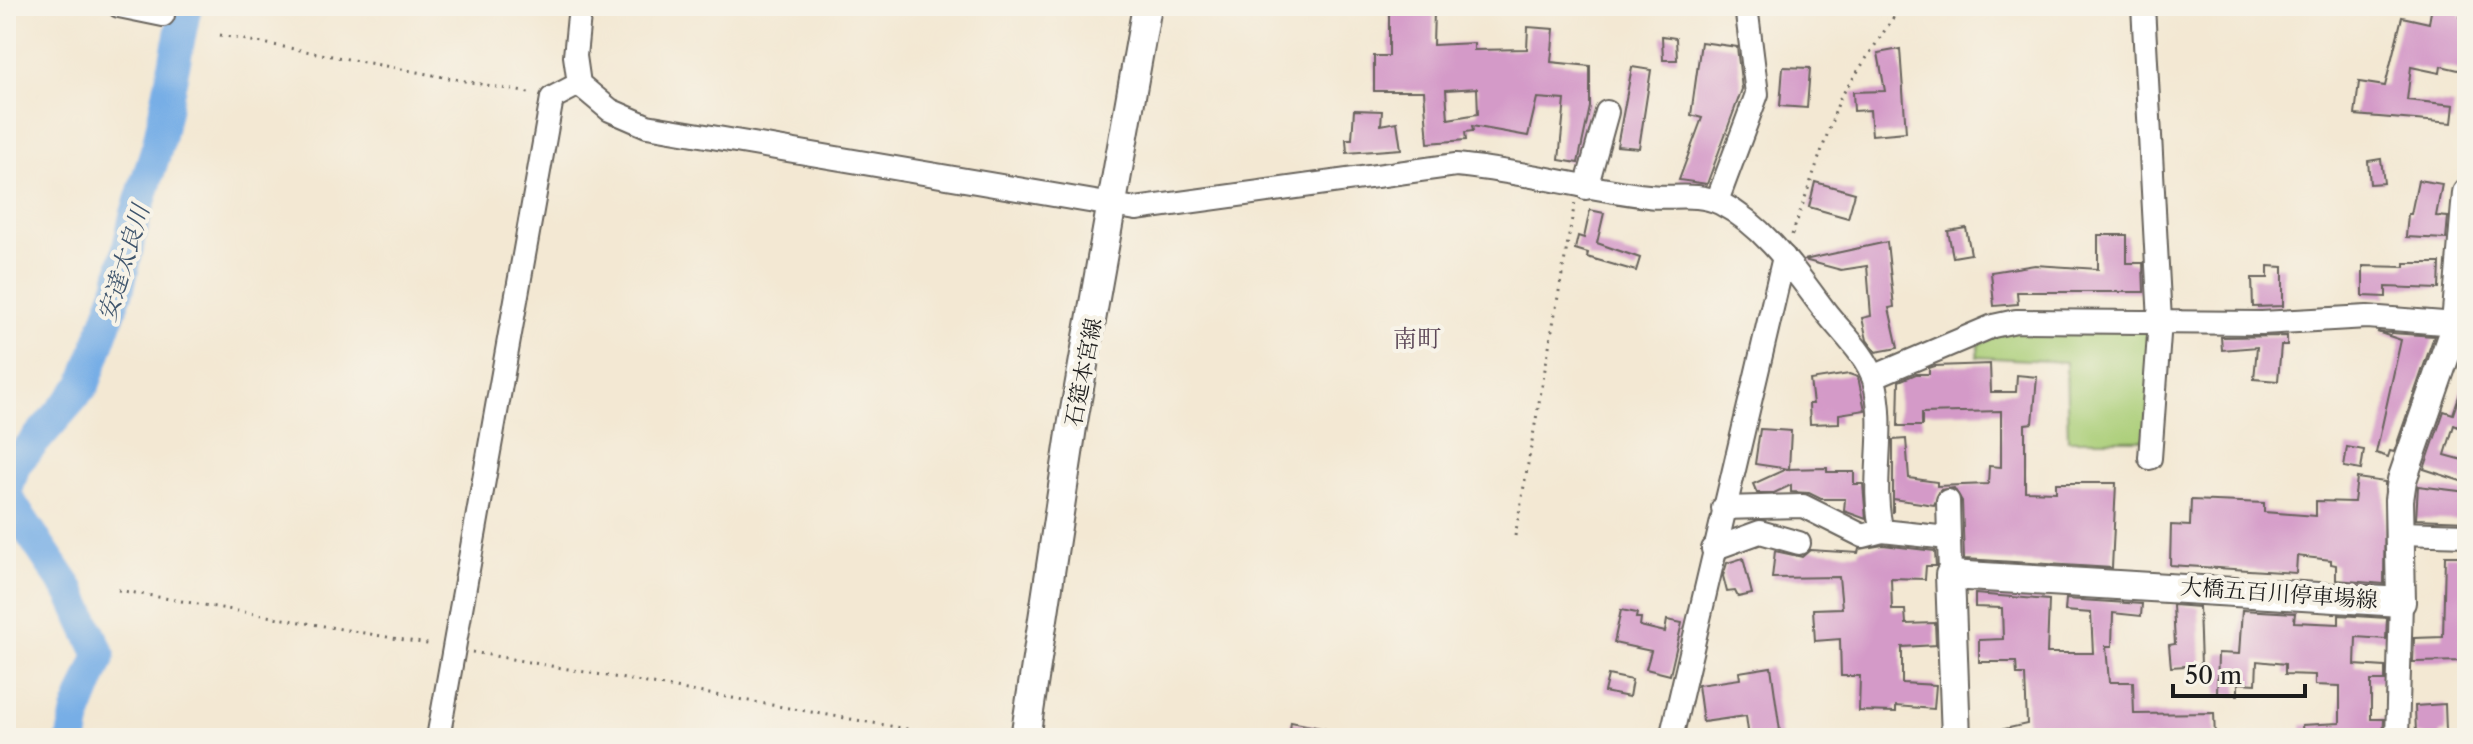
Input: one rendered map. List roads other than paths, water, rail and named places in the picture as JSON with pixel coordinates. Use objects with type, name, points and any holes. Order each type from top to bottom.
[{"type":"main road","name":"石筵本宮線","points":[[1025,738],[1072,427],[1114,206],[1147,6]]},
{"type":"main road","name":"大橋五百川停車場線","points":[[1950,575],[2401,602],[2399,500],[2406,466],[2464,294],[2467,193]]},
{"type":"main road","points":[[1950,575],[1956,738]]},
{"type":"street","points":[[119,6],[163,15]]},
{"type":"street","points":[[580,6],[575,56],[579,84],[610,110],[647,126],[1136,209],[1456,165],[1498,169],[1582,187],[1717,201],[1765,237],[1784,257],[1873,377],[1880,440],[1878,516],[1882,531]]},
{"type":"street","points":[[1717,201],[1757,94],[1746,6]]},
{"type":"street","points":[[2143,6],[2160,321],[2150,458]]},
{"type":"street","points":[[438,738],[552,98],[579,84]]},
{"type":"street","points":[[1582,187],[1607,112]]},
{"type":"street","points":[[1671,738],[1784,257]]},
{"type":"street","points":[[1873,377],[1993,326],[2016,321],[2262,323],[2367,317],[2456,324]]},
{"type":"street","points":[[1948,501],[1950,575]]},
{"type":"street","points":[[1723,508],[1803,506],[1863,536],[1882,531],[1948,538]]},
{"type":"street","points":[[1713,549],[1760,532],[1799,543]]},
{"type":"street","points":[[2401,533],[2467,535]]},
{"type":"street","points":[[2397,738],[2401,602]]},
{"type":"waterway","name":"安達太良川","points":[[6,494],[15,464],[84,385],[119,287],[135,217],[158,144],[186,6]]},
{"type":"waterway","name":"安達太良川","points":[[6,496],[71,593],[100,655],[77,712],[72,738]]},
{"type":"district","name":"南町","points":[[1417,339]]}]
